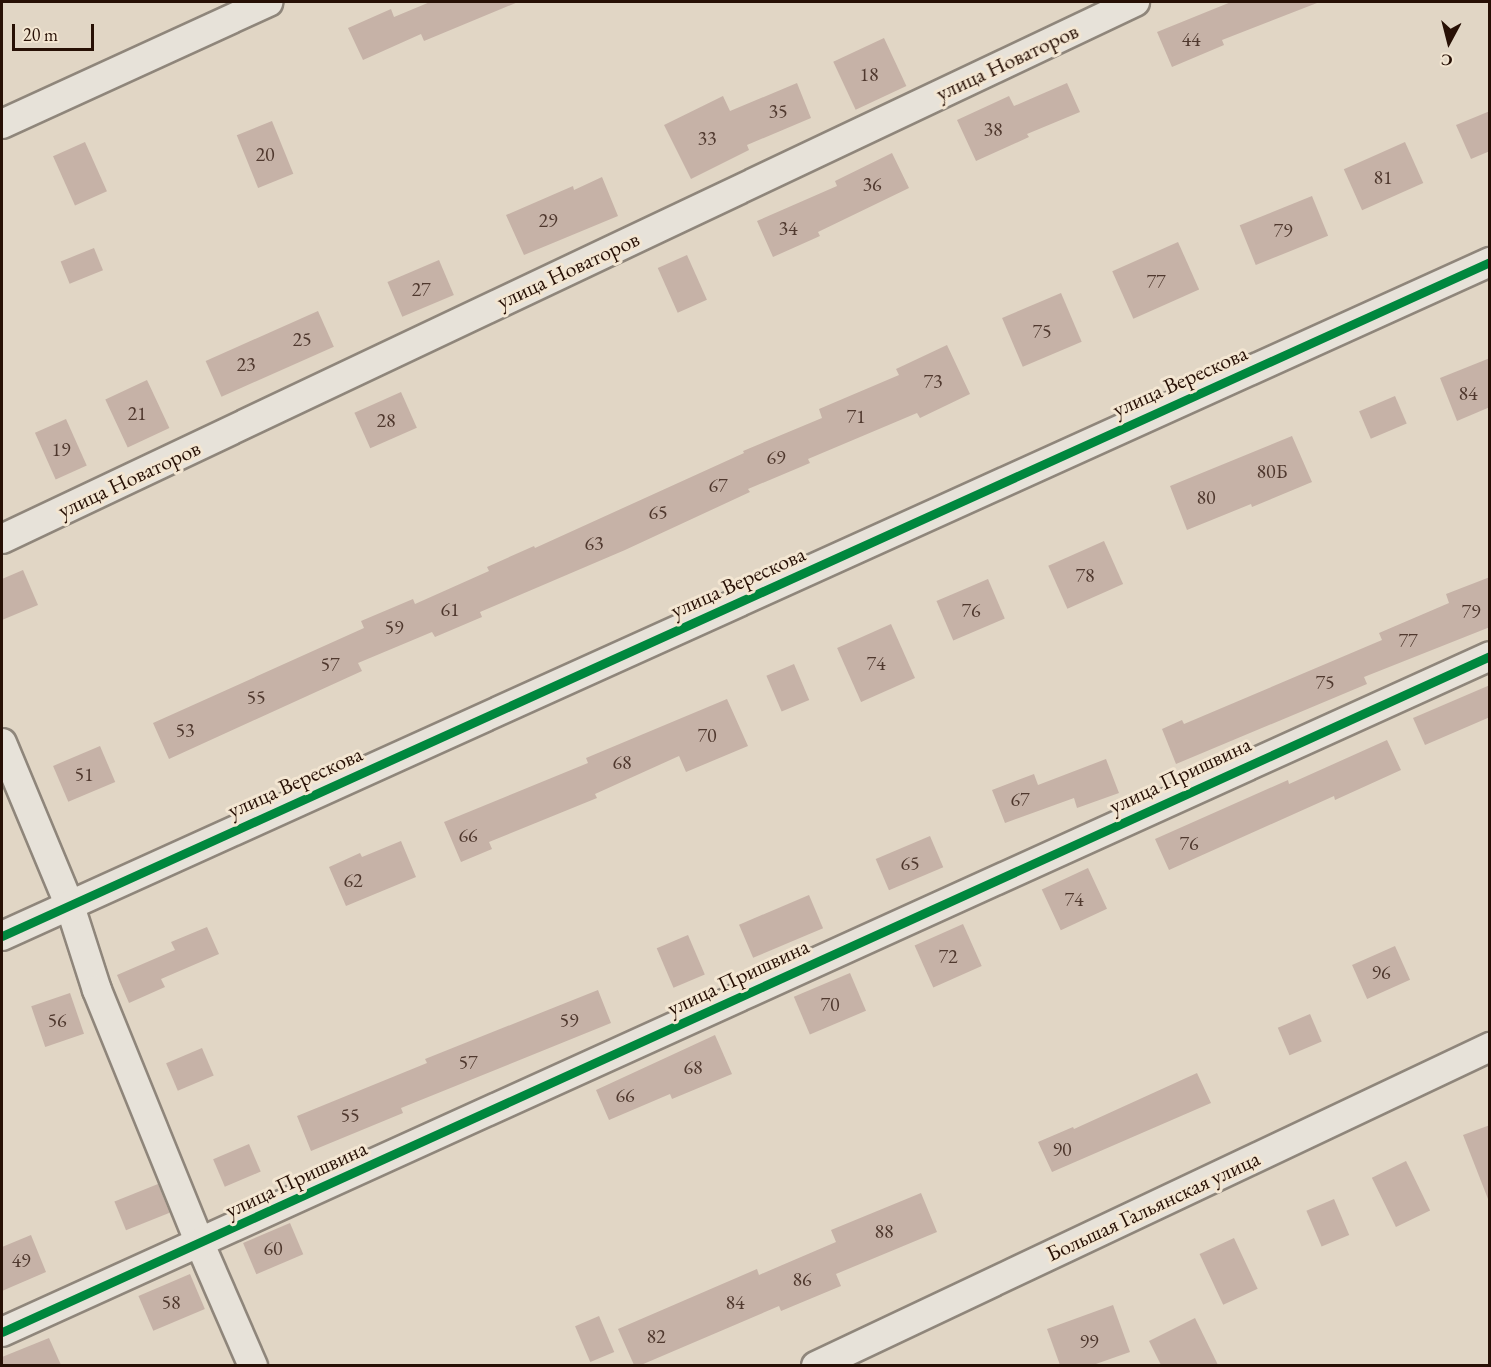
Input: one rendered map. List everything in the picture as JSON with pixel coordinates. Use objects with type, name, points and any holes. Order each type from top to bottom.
[{"type":"street","points":[[2,124],[268,2]]},
{"type":"street","name":"улица Новаторов","points":[[2,539],[1135,2]]},
{"type":"street","name":"улица Верескова","points":[[2,936],[1490,262]]},
{"type":"street","name":"улица Пришвина","points":[[2,1332],[1490,656]]},
{"type":"street","points":[[2,743],[70,906],[97,990],[200,1244],[253,1365]]},
{"type":"street","name":"Большая Гальянская улица","points":[[816,1365],[1490,1047]]},
{"type":"building","points":[[430,2],[518,2],[424,41],[421,34],[363,60],[348,28],[391,9],[394,17]]},
{"type":"building","points":[[1231,2],[1317,3],[1222,40],[1224,45],[1172,67],[1157,32]]},
{"type":"building","points":[[884,38],[906,86],[856,110],[833,62]]},
{"type":"building","points":[[797,83],[811,118],[747,145],[749,150],[691,179],[664,125],[723,96],[730,111]]},
{"type":"building","points":[[1067,83],[1080,112],[1027,134],[1029,137],[976,161],[957,120],[1009,96],[1014,106]]},
{"type":"building","points":[[1490,111],[1490,151],[1471,159],[1456,125]]},
{"type":"building","points":[[272,121],[293,174],[258,188],[237,135]]},
{"type":"building","points":[[85,142],[107,191],[75,206],[53,156]]},
{"type":"building","points":[[1405,142],[1423,183],[1362,210],[1344,169]]},
{"type":"building","points":[[892,153],[909,188],[818,232],[820,236],[773,257],[757,221],[837,186],[835,181]]},
{"type":"building","points":[[602,177],[618,216],[524,255],[506,215],[573,186],[574,190]]},
{"type":"building","points":[[1312,196],[1328,236],[1256,265],[1240,225]]},
{"type":"building","points":[[1178,242],[1199,290],[1133,319],[1112,271]]},
{"type":"building","points":[[94,248],[103,270],[70,284],[61,261]]},
{"type":"building","points":[[687,255],[707,300],[678,313],[658,268]]},
{"type":"building","points":[[439,260],[454,295],[402,317],[387,282]]},
{"type":"building","points":[[1061,293],[1082,342],[1023,367],[1002,318]]},
{"type":"building","points":[[318,311],[334,347],[221,397],[206,361]]},
{"type":"building","points":[[947,345],[970,394],[920,418],[917,413],[808,459],[810,463],[748,489],[750,492],[625,550],[480,612],[482,617],[435,637],[432,632],[358,663],[362,671],[169,759],[153,723],[364,628],[361,621],[413,599],[415,604],[489,571],[487,567],[534,546],[535,548],[744,453],[743,451],[822,418],[819,409],[899,375],[896,369]]},
{"type":"building","points":[[1490,358],[1490,407],[1457,421],[1440,378]]},
{"type":"building","points":[[147,380],[169,428],[128,447],[105,399]]},
{"type":"building","points":[[401,392],[417,428],[370,448],[354,413]]},
{"type":"building","points":[[1395,396],[1407,424],[1371,439],[1359,411]]},
{"type":"building","points":[[66,419],[87,466],[56,479],[35,433]]},
{"type":"building","points":[[1292,436],[1312,482],[1252,507],[1251,504],[1187,530],[1170,486]]},
{"type":"building","points":[[1104,541],[1123,584],[1067,609],[1048,566]]},
{"type":"building","points":[[23,570],[38,605],[2,620],[2,579]]},
{"type":"building","points":[[1490,577],[1490,627],[1364,677],[1367,684],[1176,764],[1162,729],[1182,720],[1184,724],[1382,640],[1379,633],[1449,603],[1446,594]]},
{"type":"building","points":[[988,579],[1005,619],[953,640],[936,601]]},
{"type":"building","points":[[891,624],[915,678],[861,702],[837,648]]},
{"type":"building","points":[[794,664],[809,700],[782,712],[766,676]]},
{"type":"building","points":[[1490,685],[1490,717],[1425,745],[1413,718]]},
{"type":"building","points":[[727,699],[748,746],[686,772],[679,756],[595,794],[597,798],[489,842],[492,849],[461,862],[444,822],[588,763],[586,758]]},
{"type":"building","points":[[1387,740],[1401,770],[1335,800],[1334,796],[1169,870],[1155,839],[1288,780],[1289,784]]},
{"type":"building","points":[[100,746],[115,782],[68,802],[53,766]]},
{"type":"building","points":[[1106,759],[1119,793],[1077,808],[1074,798],[1005,823],[992,790],[1034,774],[1038,785]]},
{"type":"building","points":[[930,836],[943,867],[889,890],[876,859]]},
{"type":"building","points":[[401,841],[416,877],[346,906],[329,867],[360,853],[362,857]]},
{"type":"building","points":[[1088,868],[1107,909],[1061,930],[1042,890]]},
{"type":"building","points":[[809,895],[823,928],[753,958],[739,925]]},
{"type":"building","points":[[963,924],[982,966],[933,988],[915,946]]},
{"type":"building","points":[[207,927],[219,954],[161,979],[165,987],[129,1003],[117,975],[175,950],[171,942]]},
{"type":"building","points":[[688,935],[705,975],[674,988],[657,948]]},
{"type":"building","points":[[1395,946],[1410,980],[1367,999],[1352,965]]},
{"type":"building","points":[[850,973],[866,1011],[810,1035],[794,997]]},
{"type":"building","points":[[598,990],[611,1023],[401,1108],[403,1113],[311,1151],[297,1116],[427,1063],[425,1059]]},
{"type":"building","points":[[70,993],[84,1034],[45,1047],[31,1006]]},
{"type":"building","points":[[1310,1014],[1322,1042],[1290,1055],[1278,1028]]},
{"type":"building","points":[[715,1035],[732,1074],[672,1099],[670,1094],[609,1120],[596,1090]]},
{"type":"building","points":[[202,1048],[214,1076],[178,1091],[166,1063]]},
{"type":"building","points":[[1197,1073],[1211,1103],[1052,1172],[1038,1142],[1073,1127],[1074,1129]]},
{"type":"building","points":[[1490,1125],[1490,1198],[1488,1199],[1463,1135]]},
{"type":"building","points":[[249,1144],[261,1172],[225,1187],[213,1159]]},
{"type":"building","points":[[1406,1161],[1430,1210],[1396,1227],[1372,1178]]},
{"type":"building","points":[[158,1184],[170,1213],[126,1230],[114,1202]]},
{"type":"building","points":[[921,1193],[937,1232],[836,1274],[841,1286],[781,1311],[779,1306],[641,1365],[634,1365],[618,1329],[757,1269],[759,1275],[836,1242],[831,1230]]},
{"type":"building","points":[[1334,1199],[1349,1235],[1322,1247],[1306,1211]]},
{"type":"building","points":[[290,1223],[303,1254],[256,1274],[243,1243]]},
{"type":"building","points":[[31,1235],[46,1272],[2,1291],[2,1247]]},
{"type":"building","points":[[1234,1238],[1258,1289],[1223,1305],[1200,1254]]},
{"type":"building","points":[[190,1274],[205,1309],[153,1331],[138,1296]]},
{"type":"building","points":[[1113,1305],[1130,1352],[1093,1365],[1060,1365],[1047,1329]]},
{"type":"building","points":[[599,1316],[614,1352],[590,1362],[575,1326]]},
{"type":"building","points":[[1195,1318],[1218,1365],[1161,1365],[1149,1341]]},
{"type":"building","points":[[49,1338],[61,1365],[2,1365],[2,1357]]},
{"type":"cycle path","points":[[2,936],[1490,262]]},
{"type":"cycle path","points":[[2,1332],[1490,656]]}]
